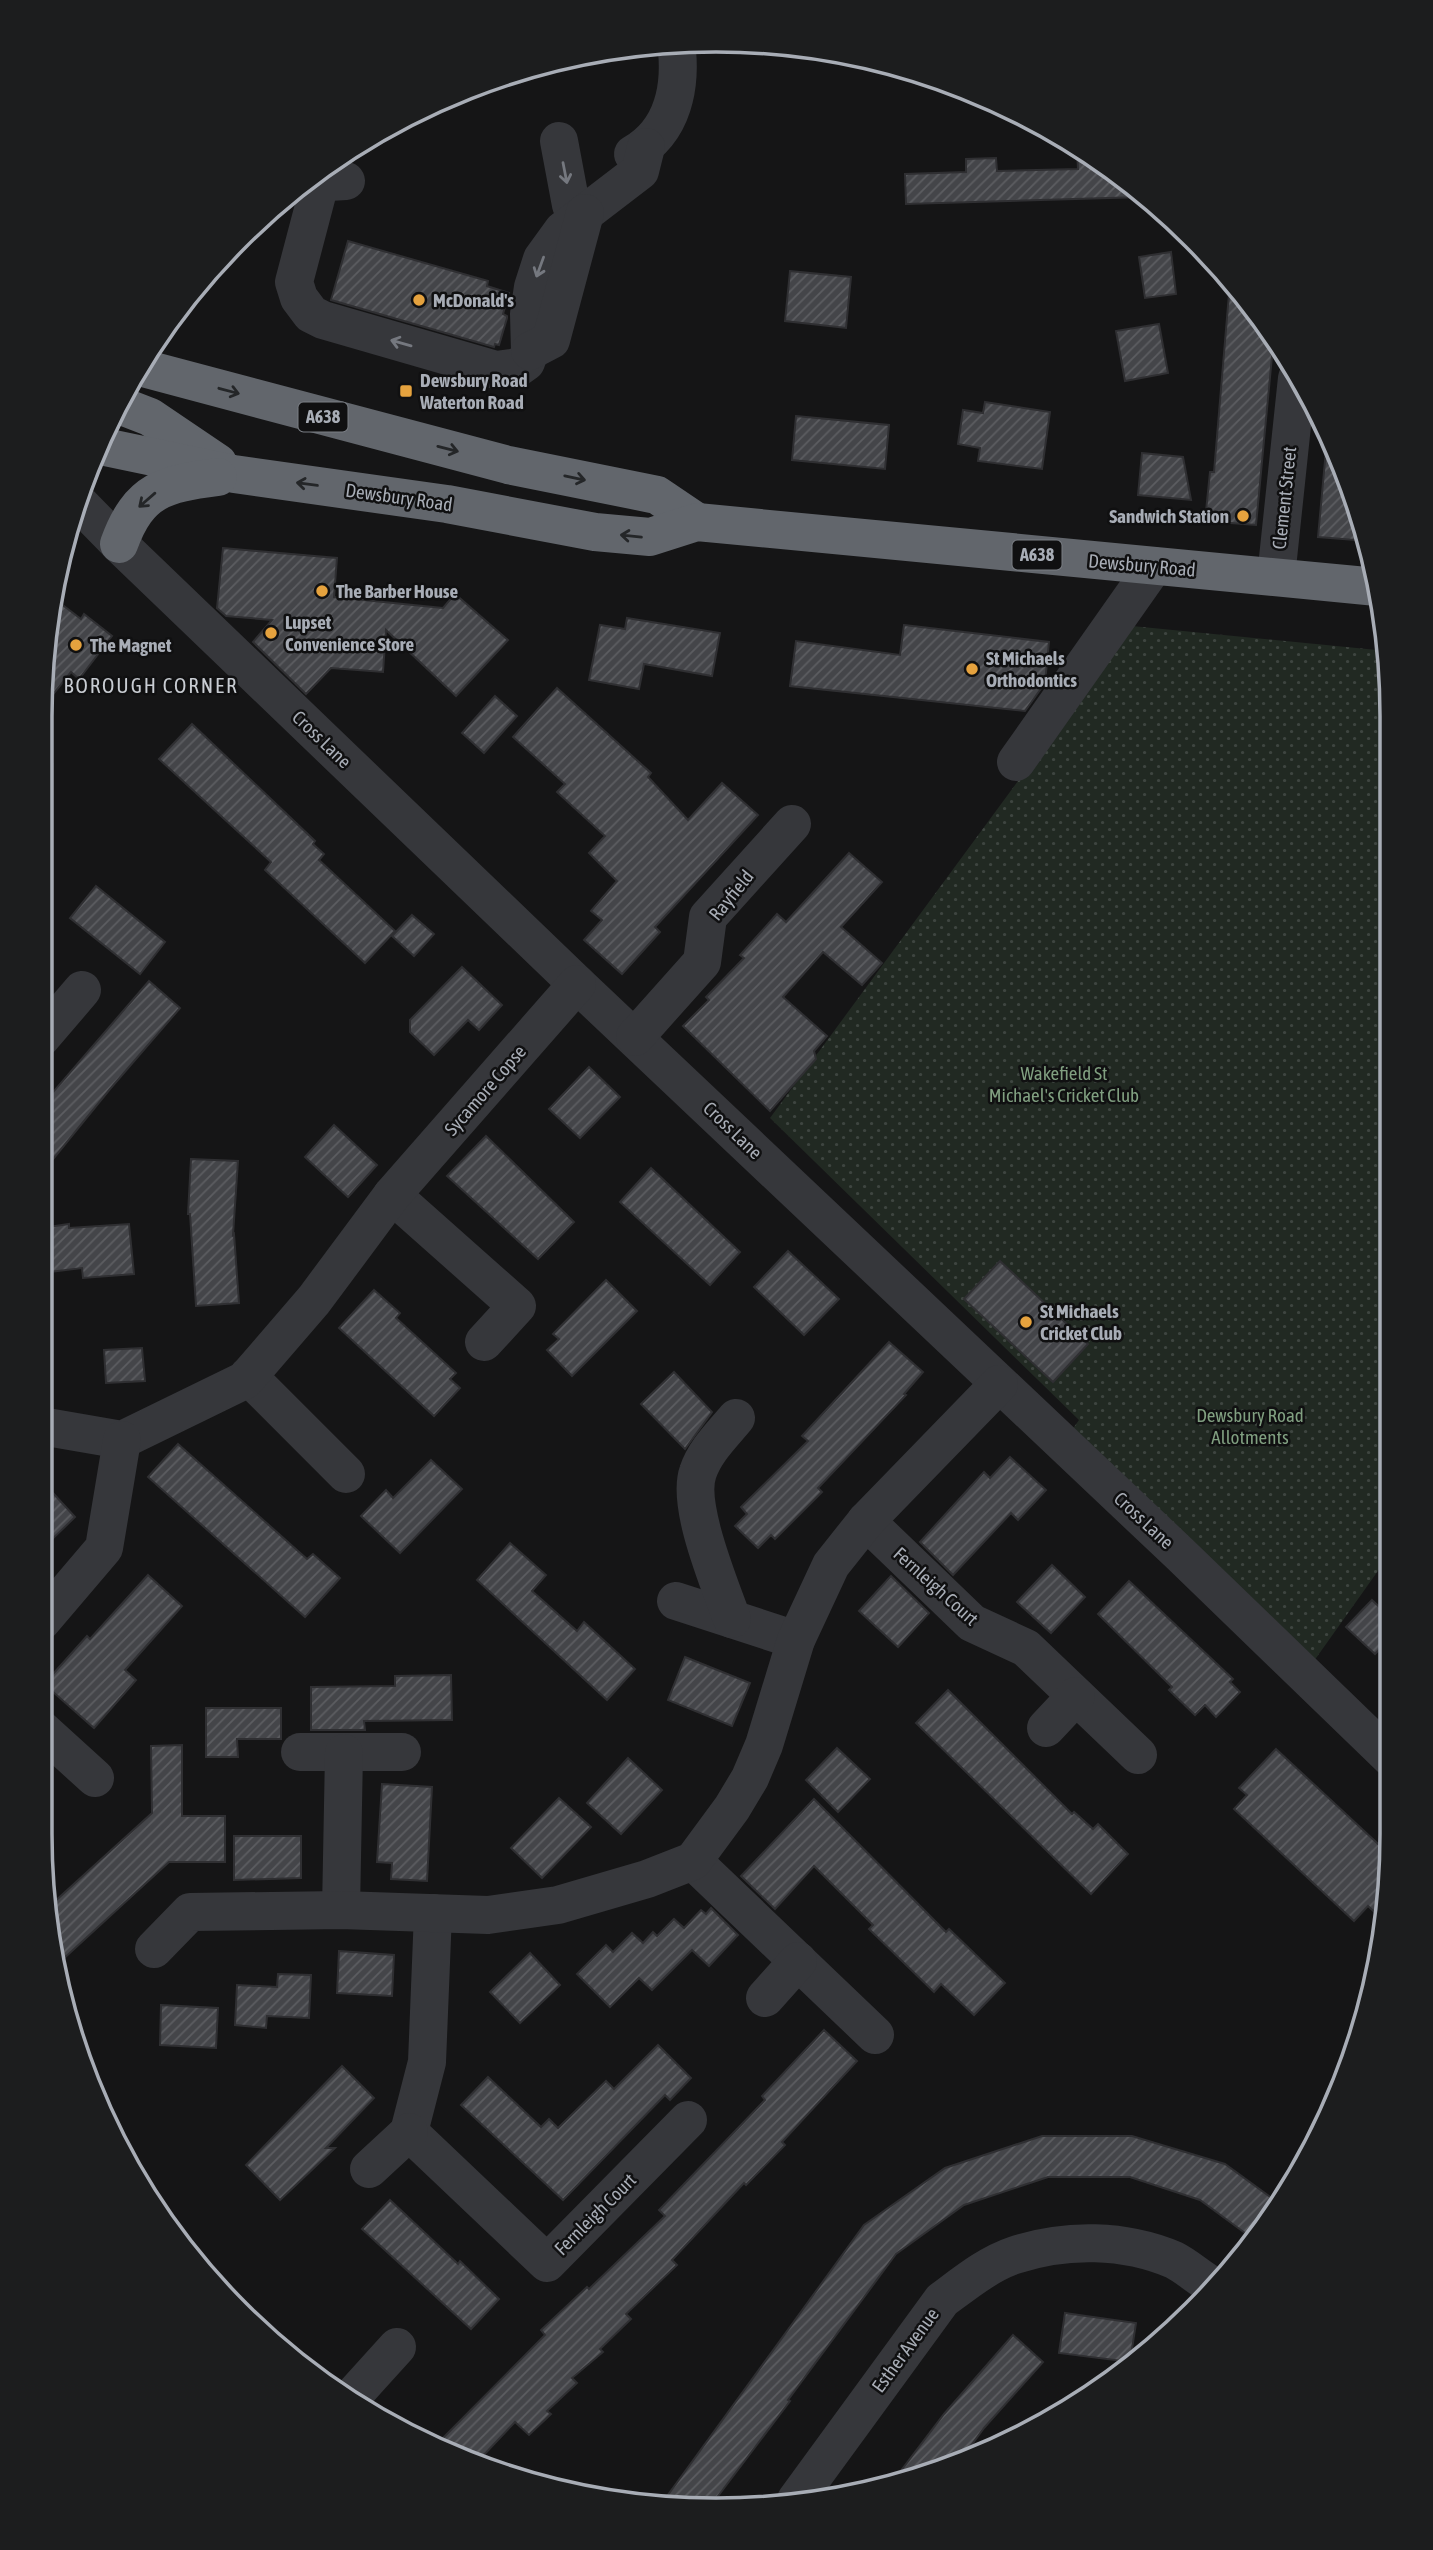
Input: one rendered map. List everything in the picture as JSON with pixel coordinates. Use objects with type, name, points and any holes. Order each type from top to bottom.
[{"type":"highway","points":[[160,355],[177,376]]},
{"type":"highway","name":"Dewsbury Road","points":[[150,370],[508,465],[657,495],[697,522]]},
{"type":"highway","points":[[128,409],[150,417],[234,474]]},
{"type":"highway","name":"Dewsbury Road","points":[[109,448],[234,474],[447,503],[596,532],[650,537],[697,522],[1368,586]]},
{"type":"highway","points":[[119,544],[128,519],[150,495],[180,482],[234,474]]},
{"type":"street","points":[[346,181],[330,182],[319,187],[294,282],[299,298],[311,314],[323,320],[496,370],[519,367],[526,362],[530,351],[529,314],[533,287],[542,259],[578,208],[640,171],[640,151],[671,113],[679,68],[677,54]]},
{"type":"street","points":[[559,141],[578,208]]},
{"type":"street","name":"Clement Street","points":[[1276,577],[1296,392]]},
{"type":"street","name":"Cross Lane","points":[[86,510],[577,984],[1180,1553],[1380,1747]]},
{"type":"street","points":[[1016,762],[1154,566]]},
{"type":"street","name":"Rayfield","points":[[635,1037],[702,962],[708,917],[776,867],[792,824]]},
{"type":"street","name":"Sycamore Copse","points":[[121,1440],[245,1380],[314,1300],[392,1195],[577,984]]},
{"type":"street","points":[[52,1018],[82,990]]},
{"type":"street","points":[[392,1195],[517,1306],[484,1342]]},
{"type":"street","points":[[248,1376],[346,1474]]},
{"type":"street","points":[[154,1949],[190,1912],[341,1910],[488,1915],[558,1905],[647,1879],[693,1861],[732,1808],[750,1778],[764,1745],[796,1640],[831,1565],[866,1521],[999,1384]]},
{"type":"street","points":[[732,1619],[699,1519],[694,1487],[706,1453],[736,1418]]},
{"type":"street","points":[[52,1428],[121,1440],[104,1548],[52,1608]]},
{"type":"street","name":"Fernleigh Court","points":[[866,1521],[972,1623],[1026,1647],[1138,1755]]},
{"type":"street","points":[[676,1601],[796,1640]]},
{"type":"street","points":[[1046,1728],[1076,1696]]},
{"type":"street","points":[[52,1739],[95,1778]]},
{"type":"street","points":[[300,1752],[402,1752]]},
{"type":"street","points":[[341,1910],[344,1753]]},
{"type":"street","points":[[693,1861],[875,2035]]},
{"type":"street","points":[[369,2169],[409,2132],[427,2062],[433,1913]]},
{"type":"street","points":[[765,1998],[798,1961]]},
{"type":"street","name":"Fernleigh Court","points":[[409,2132],[547,2263],[688,2120]]},
{"type":"street","name":"Esther Avenue","points":[[802,2492],[942,2300],[975,2275],[1014,2255],[1064,2243],[1124,2245],[1175,2261],[1206,2281]]},
{"type":"street","points":[[357,2392],[397,2347]]},
{"type":"green space","name":"Wakefield St Michael's Cricket Club","points":[[1132,626],[1377,650],[1380,716],[1380,1568],[1304,1675],[1062,1444],[1079,1420],[770,1118]]},
{"type":"building","points":[[996,158],[997,171],[1078,169],[1078,159],[1130,197],[906,204],[905,174],[966,172],[966,159]]},
{"type":"building","name":"McDonald's","points":[[348,241],[488,281],[487,286],[509,293],[503,314],[507,318],[499,345],[495,344],[494,347],[331,300]]},
{"type":"building","points":[[1171,252],[1176,294],[1145,298],[1139,257]]},
{"type":"building","points":[[790,271],[851,277],[846,328],[785,321]]},
{"type":"building","points":[[1229,295],[1272,353],[1256,525],[1205,521],[1210,472],[1214,472]]},
{"type":"building","points":[[1159,324],[1168,373],[1125,381],[1116,331]]},
{"type":"building","points":[[985,402],[1050,412],[1042,469],[978,461],[980,448],[958,444],[963,410],[983,413]]},
{"type":"building","points":[[796,416],[889,425],[885,469],[792,460]]},
{"type":"building","points":[[1142,453],[1183,457],[1191,500],[1138,495]]},
{"type":"building","points":[[1326,453],[1356,540],[1318,537]]},
{"type":"building","points":[[223,548],[337,558],[334,597],[443,608],[455,594],[508,640],[456,696],[386,630],[383,672],[331,668],[306,694],[253,642],[272,620],[226,616],[217,608]]},
{"type":"building","name":"The Magnet","points":[[62,605],[81,619],[84,614],[112,636],[79,679],[71,672],[53,694]]},
{"type":"building","points":[[627,618],[720,633],[712,676],[644,664],[639,689],[589,680],[600,625],[625,629]]},
{"type":"building","name":"St Michaels Orthodontics","points":[[904,625],[1049,642],[1045,683],[1025,711],[790,686],[796,641],[900,655]]},
{"type":"building","points":[[557,688],[651,773],[648,777],[688,820],[722,783],[758,815],[655,927],[660,932],[622,974],[584,940],[602,920],[591,911],[617,881],[589,853],[605,836],[557,792],[565,784],[513,737]]},
{"type":"building","points":[[495,696],[517,716],[484,753],[462,733]]},
{"type":"building","points":[[192,724],[315,841],[313,844],[324,854],[319,860],[395,931],[365,963],[265,870],[271,862],[159,759]]},
{"type":"building","points":[[849,853],[882,882],[841,927],[882,963],[862,985],[823,952],[783,997],[827,1036],[814,1051],[816,1059],[770,1111],[683,1026],[709,1000],[706,997],[744,958],[740,955],[777,914],[786,922]]},
{"type":"building","points":[[96,886],[165,942],[140,974],[70,918]]},
{"type":"building","points":[[412,915],[434,934],[414,956],[392,936]]},
{"type":"building","points":[[462,967],[502,1005],[479,1030],[468,1020],[434,1055],[410,1032],[410,1020]]},
{"type":"building","points":[[149,981],[180,1008],[52,1160],[52,1093]]},
{"type":"building","points":[[589,1067],[620,1097],[580,1138],[549,1109]]},
{"type":"building","points":[[334,1125],[377,1165],[348,1197],[305,1157]]},
{"type":"building","points":[[486,1136],[574,1222],[538,1259],[447,1176]]},
{"type":"building","points":[[191,1159],[238,1161],[233,1235],[239,1303],[196,1306],[188,1214]]},
{"type":"building","points":[[651,1168],[740,1252],[710,1285],[620,1202]]},
{"type":"building","points":[[69,1224],[69,1228],[129,1224],[134,1274],[83,1278],[82,1268],[52,1272],[52,1226]]},
{"type":"building","points":[[788,1251],[839,1299],[804,1335],[754,1287]]},
{"type":"building","name":"St Michaels Cricket Club","points":[[1000,1261],[1088,1344],[1053,1382],[964,1299]]},
{"type":"building","points":[[606,1280],[637,1311],[572,1376],[547,1350],[559,1339],[553,1334]]},
{"type":"building","points":[[374,1290],[400,1313],[396,1318],[456,1373],[450,1379],[460,1388],[434,1416],[339,1328]]},
{"type":"building","points":[[889,1342],[923,1372],[904,1394],[906,1395],[818,1488],[822,1492],[775,1539],[771,1535],[758,1548],[735,1526],[747,1514],[741,1507],[808,1441],[802,1436]]},
{"type":"building","points":[[142,1348],[145,1381],[106,1383],[104,1350]]},
{"type":"building","points":[[674,1372],[712,1412],[685,1449],[641,1404]]},
{"type":"building","points":[[178,1444],[307,1559],[313,1554],[340,1578],[305,1617],[148,1477]]},
{"type":"building","points":[[1010,1457],[1046,1490],[1018,1520],[1011,1513],[953,1575],[920,1542],[984,1472],[990,1478]]},
{"type":"building","points":[[431,1460],[462,1489],[400,1553],[361,1516],[386,1490],[393,1498]]},
{"type":"building","points":[[52,1492],[75,1517],[52,1539]]},
{"type":"building","points":[[510,1543],[546,1575],[532,1591],[577,1631],[584,1622],[635,1669],[607,1700],[477,1580]]},
{"type":"building","points":[[1052,1565],[1085,1597],[1051,1633],[1017,1602]]},
{"type":"building","points":[[148,1575],[182,1606],[125,1670],[136,1680],[94,1728],[52,1691],[52,1675],[87,1636],[90,1639]]},
{"type":"building","points":[[891,1576],[929,1613],[898,1647],[859,1611]]},
{"type":"building","points":[[1129,1581],[1233,1679],[1230,1682],[1240,1692],[1216,1717],[1205,1705],[1195,1715],[1169,1690],[1172,1687],[1098,1614]]},
{"type":"building","points":[[1372,1600],[1380,1608],[1380,1649],[1375,1654],[1346,1627]]},
{"type":"building","points":[[685,1657],[750,1683],[732,1726],[668,1700]]},
{"type":"building","points":[[451,1675],[452,1720],[364,1721],[365,1730],[311,1730],[311,1687],[395,1686],[395,1676]]},
{"type":"building","points":[[948,1690],[1072,1814],[1074,1812],[1093,1829],[1098,1824],[1128,1854],[1091,1894],[916,1723]]},
{"type":"building","points":[[206,1708],[281,1708],[281,1739],[237,1739],[238,1757],[206,1757]]},
{"type":"building","points":[[182,1745],[182,1816],[225,1816],[225,1862],[169,1862],[64,1958],[56,1900],[152,1813],[151,1746]]},
{"type":"building","points":[[837,1748],[870,1779],[838,1812],[806,1780]]},
{"type":"building","points":[[1276,1749],[1380,1846],[1376,1913],[1368,1906],[1354,1921],[1234,1809],[1247,1795],[1239,1788]]},
{"type":"building","points":[[628,1758],[662,1790],[621,1834],[587,1803]]},
{"type":"building","points":[[382,1784],[432,1787],[427,1881],[391,1879],[392,1863],[377,1862]]},
{"type":"building","points":[[559,1798],[591,1827],[542,1878],[511,1848]]},
{"type":"building","points":[[814,1799],[946,1932],[949,1929],[1005,1983],[974,2015],[941,1984],[934,1992],[869,1929],[873,1925],[814,1866],[775,1909],[741,1876]]},
{"type":"building","points":[[234,1836],[301,1836],[301,1878],[234,1880]]},
{"type":"building","points":[[711,1908],[738,1935],[709,1966],[692,1950],[652,1990],[639,1978],[610,2007],[577,1974],[606,1945],[613,1952],[632,1933],[643,1943],[653,1932],[657,1936],[674,1919],[684,1928],[701,1910],[706,1914]]},
{"type":"building","points":[[339,1951],[394,1955],[392,1996],[337,1993]]},
{"type":"building","points":[[530,1953],[560,1985],[520,2023],[490,1992]]},
{"type":"building","points":[[278,1974],[311,1975],[309,2018],[267,2016],[266,2028],[235,2025],[237,1985],[277,1987]]},
{"type":"building","points":[[161,2005],[218,2008],[216,2048],[160,2045]]},
{"type":"building","points":[[824,2030],[857,2061],[782,2142],[785,2145],[746,2185],[744,2183],[672,2260],[677,2265],[626,2314],[631,2319],[600,2349],[603,2352],[572,2378],[577,2383],[547,2411],[551,2414],[529,2435],[515,2422],[484,2455],[443,2438],[545,2335],[541,2330],[587,2287],[589,2289],[665,2216],[659,2210],[765,2100],[762,2096]]},
{"type":"building","points":[[658,2045],[691,2078],[670,2100],[665,2095],[563,2200],[461,2105],[488,2077],[541,2127],[549,2119],[558,2128],[606,2081],[614,2089]]},
{"type":"building","points":[[342,2066],[374,2098],[326,2148],[335,2148],[280,2200],[246,2165]]},
{"type":"building","points":[[1042,2136],[1132,2136],[1225,2164],[1272,2198],[1246,2234],[1200,2200],[1130,2177],[1048,2177],[964,2205],[896,2254],[717,2498],[668,2495],[864,2225],[945,2168]]},
{"type":"building","points":[[390,2200],[499,2299],[471,2329],[362,2229]]},
{"type":"building","points":[[1065,2313],[1136,2323],[1132,2351],[1120,2361],[1059,2353]]},
{"type":"building","points":[[1013,2335],[1043,2362],[970,2447],[901,2471],[944,2414]]},
{"type":"place","name":"McDonald's","points":[[419,300]]},
{"type":"place","name":"Dewsbury Road Waterton Road","points":[[406,391]]},
{"type":"place","name":"Sandwich Station","points":[[1243,516]]},
{"type":"place","name":"The Barber House","points":[[322,591]]},
{"type":"place","name":"Lupset Convenience Store","points":[[271,633]]},
{"type":"place","name":"The Magnet","points":[[76,645]]},
{"type":"place","name":"St Michaels Orthodontics","points":[[972,669]]},
{"type":"place","name":"St Michaels Cricket Club","points":[[1026,1322]]},
{"type":"district","name":"BOROUGH CORNER","points":[[151,686]]},
{"type":"park label","name":"Dewsbury Road Allotments","points":[[1250,1426]]}]
